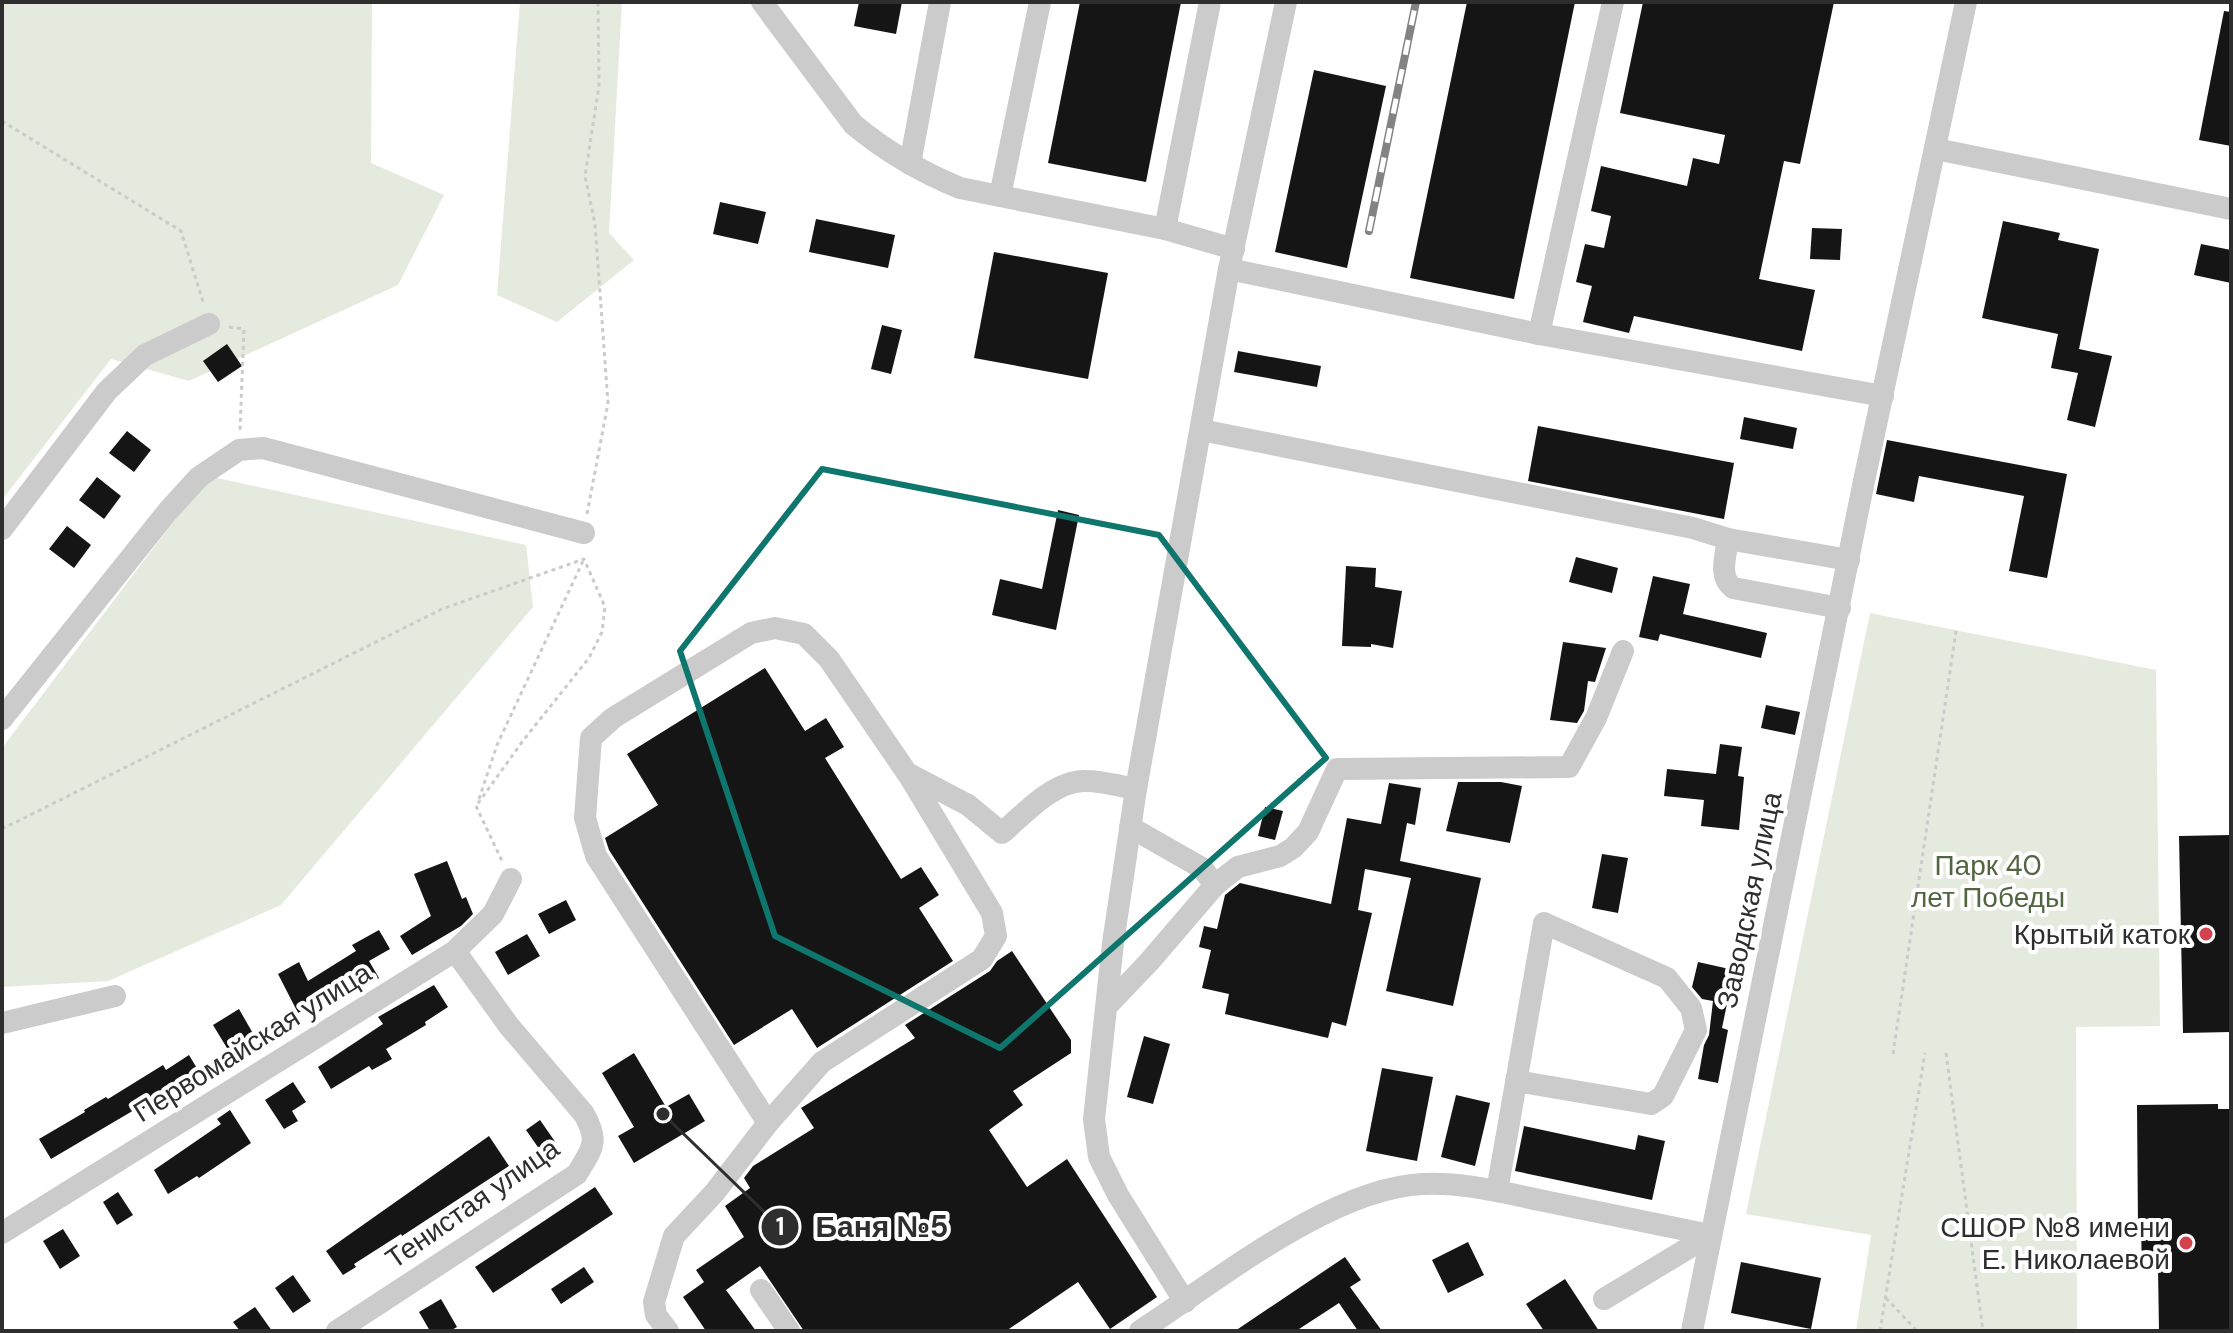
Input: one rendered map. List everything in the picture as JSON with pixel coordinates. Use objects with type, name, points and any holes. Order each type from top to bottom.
[{"type":"street","points":[[762,2],[853,124],[871,140],[910,164],[960,188],[1165,229],[1231,259],[1539,334],[1883,396]]},
{"type":"street","points":[[910,164],[940,2]]},
{"type":"street","points":[[1000,196],[1040,2]]},
{"type":"street","points":[[1165,229],[1210,2]]},
{"type":"street","points":[[1185,1302],[1118,1195],[1099,1157],[1094,1119],[1113,943],[1136,789],[1231,259],[1286,2]]},
{"type":"street","points":[[1539,334],[1613,2]]},
{"type":"street","name":"Заводская улица","points":[[1692,1331],[1864,481],[1966,2]]},
{"type":"street","points":[[1936,149],[2231,209]]},
{"type":"street","points":[[2,529],[107,391],[145,355],[209,324]]},
{"type":"street","points":[[1201,430],[1678,524],[1728,539],[1849,560]]},
{"type":"street","points":[[2,719],[168,511],[199,477],[239,450],[263,448],[584,533]]},
{"type":"street","points":[[1728,539],[1723,575],[1726,583],[1733,588],[1840,608]]},
{"type":"street","points":[[668,1331],[656,1315],[654,1302],[674,1236],[715,1192],[768,1123],[822,1062],[982,959],[996,936],[992,913],[907,773],[829,659],[804,634],[775,628],[751,633],[613,718],[591,738],[585,818],[596,856],[768,1123]]},
{"type":"street","points":[[1108,1005],[1215,885],[1238,867],[1280,856],[1293,848],[1308,832],[1337,769],[1569,767],[1596,718],[1623,651]]},
{"type":"street","points":[[907,773],[968,805],[1002,833],[1049,794],[1069,783],[1085,780],[1136,789]]},
{"type":"street","points":[[1130,827],[1202,868],[1215,885]]},
{"type":"street","name":"Первомайская улица","points":[[2,1233],[455,951],[493,914],[511,879]]},
{"type":"street","points":[[1497,1191],[1516,1081],[1544,923],[1667,978],[1691,1008],[1696,1030],[1663,1096],[1651,1104],[1516,1081]]},
{"type":"street","name":"Тенистая улица","points":[[337,1331],[577,1174],[595,1142],[593,1130],[584,1114],[509,1026],[455,951]]},
{"type":"street","points":[[2,1023],[115,996]]},
{"type":"street","points":[[1140,1331],[1298,1226],[1344,1204],[1391,1189],[1423,1184],[1473,1186],[1710,1235]]},
{"type":"street","points":[[1604,1299],[1710,1235]]},
{"type":"street","points":[[761,1290],[789,1331]]},
{"type":"path","points":[[584,533],[608,403],[595,224],[585,176],[599,86],[598,2]]},
{"type":"path","points":[[2,121],[181,231],[209,324],[244,329],[239,450]]},
{"type":"path","points":[[511,879],[476,806],[497,745],[584,559]]},
{"type":"path","points":[[476,806],[589,658],[602,632],[605,607],[584,559]]},
{"type":"path","points":[[2,829],[442,609],[584,559]]},
{"type":"path","points":[[1893,1054],[1956,631]]},
{"type":"path","points":[[1880,1331],[1925,1053]]},
{"type":"path","points":[[1946,1053],[1983,1331]]},
{"type":"path","points":[[1886,1298],[1917,1331]]},
{"type":"highlighted area","points":[[822,469],[1159,535],[1326,758],[1000,1048],[775,936],[680,651]]},
{"type":"green space","points":[[2,2],[372,2],[371,163],[444,195],[398,285],[189,381],[111,359],[2,500]]},
{"type":"green space","points":[[520,2],[622,2],[609,233],[634,260],[557,322],[497,295]]},
{"type":"green space","points":[[208,476],[526,545],[533,607],[281,905],[108,981],[2,987],[2,748]]},
{"type":"green space","name":"Парк 40 лет Победы","points":[[1870,613],[2156,670],[2160,1026],[2076,1027],[2077,1331],[1856,1331],[1871,1235],[1746,1214]]},
{"type":"building","points":[[859,2],[902,2],[896,34],[854,26]]},
{"type":"building","points":[[1080,2],[1181,2],[1146,182],[1048,163]]},
{"type":"building","points":[[1467,2],[1575,2],[1514,299],[1410,278]]},
{"type":"building","points":[[1643,2],[1834,2],[1800,164],[1784,161],[1759,279],[1815,290],[1802,351],[1634,316],[1629,333],[1583,322],[1592,286],[1576,282],[1585,244],[1604,248],[1611,216],[1591,211],[1601,166],[1687,186],[1693,158],[1719,164],[1725,135],[1620,113]]},
{"type":"building","points":[[2224,11],[2231,12],[2231,146],[2199,140]]},
{"type":"building","points":[[1314,70],[1386,86],[1347,268],[1275,252]]},
{"type":"building","points":[[720,202],[766,212],[758,244],[713,234]]},
{"type":"building","points":[[816,219],[895,235],[888,268],[809,252]]},
{"type":"building","points":[[2003,221],[2060,233],[2058,240],[2099,249],[2079,349],[2112,356],[2095,427],[2067,420],[2078,373],[2051,368],[2058,334],[1982,318]]},
{"type":"building","points":[[1812,228],[1842,229],[1840,260],[1810,259]]},
{"type":"building","points":[[2201,244],[2231,250],[2231,283],[2194,275]]},
{"type":"building","points":[[994,252],[1108,273],[1088,379],[974,358]]},
{"type":"building","points":[[882,325],[902,330],[891,374],[871,369]]},
{"type":"building","points":[[227,344],[242,366],[218,382],[203,361]]},
{"type":"building","points":[[1238,351],[1321,366],[1317,387],[1234,372]]},
{"type":"building","points":[[1744,417],[1797,428],[1793,449],[1740,439]]},
{"type":"building","points":[[1538,426],[1734,463],[1724,519],[1528,481]]},
{"type":"building","points":[[127,431],[151,450],[134,472],[109,453]]},
{"type":"building","points":[[1887,440],[2067,474],[2047,578],[2009,571],[2024,496],[1919,476],[1914,502],[1876,494]]},
{"type":"building","points":[[97,477],[121,496],[104,519],[79,500]]},
{"type":"building","points":[[1058,510],[1079,515],[1056,630],[992,615],[1000,579],[1042,589]]},
{"type":"building","points":[[67,526],[91,545],[74,568],[49,549]]},
{"type":"building","points":[[1576,557],[1618,568],[1612,593],[1569,582]]},
{"type":"building","points":[[1346,566],[1376,568],[1375,587],[1402,591],[1393,648],[1371,644],[1371,647],[1342,646]]},
{"type":"building","points":[[1653,576],[1690,584],[1683,614],[1767,633],[1761,658],[1660,634],[1658,641],[1639,637]]},
{"type":"building","points":[[1563,642],[1606,648],[1595,682],[1588,681],[1584,711],[1577,723],[1550,720]]},
{"type":"building","points":[[765,668],[805,731],[826,718],[844,747],[825,758],[901,879],[921,867],[939,895],[919,908],[953,961],[817,1048],[792,1009],[734,1045],[609,850],[605,838],[658,805],[627,754]]},
{"type":"building","points":[[1766,705],[1800,712],[1795,735],[1761,728]]},
{"type":"building","points":[[1720,744],[1742,747],[1738,776],[1744,777],[1739,830],[1701,826],[1704,800],[1664,796],[1667,769],[1716,774]]},
{"type":"building","points":[[1458,782],[1501,782],[1522,786],[1510,843],[1446,831]]},
{"type":"building","points":[[1389,783],[1421,788],[1415,825],[1407,823],[1400,861],[1481,878],[1453,1006],[1386,991],[1411,878],[1365,869],[1358,910],[1372,913],[1346,1026],[1332,1022],[1328,1038],[1225,1014],[1229,994],[1202,988],[1211,950],[1199,947],[1204,926],[1217,929],[1225,895],[1240,883],[1331,904],[1347,818],[1381,824]]},
{"type":"building","points":[[1265,807],[1283,811],[1275,840],[1258,836]]},
{"type":"building","name":"Крытый каток","points":[[2231,835],[2231,1032],[2183,1033],[2179,836]]},
{"type":"building","points":[[1602,854],[1628,858],[1618,913],[1592,908]]},
{"type":"building","points":[[447,861],[462,899],[466,897],[473,914],[461,926],[412,955],[400,936],[431,916],[414,874]]},
{"type":"building","points":[[566,900],[576,920],[549,934],[538,914]]},
{"type":"building","points":[[379,930],[390,949],[369,961],[379,978],[342,999],[337,992],[298,1013],[278,974],[299,962],[308,981],[356,951],[352,945]]},
{"type":"building","points":[[527,934],[540,956],[508,975],[495,952]]},
{"type":"building","points":[[1012,951],[1071,1040],[1071,1053],[1013,1091],[1023,1105],[989,1130],[1027,1187],[1067,1159],[1157,1297],[1110,1329],[1078,1282],[1006,1331],[804,1331],[760,1266],[726,1290],[756,1331],[706,1331],[683,1297],[704,1282],[696,1270],[744,1237],[725,1206],[750,1188],[744,1178],[753,1166],[814,1128],[801,1108],[915,1038],[905,1025],[990,971],[997,961]]},
{"type":"building","points":[[1698,962],[1734,970],[1722,1028],[1728,1030],[1718,1083],[1698,1079],[1704,1045],[1709,1035],[1713,1001],[1702,999],[1692,987]]},
{"type":"building","points":[[434,985],[448,1007],[425,1022],[426,1025],[386,1049],[392,1059],[372,1070],[369,1066],[331,1089],[318,1067],[383,1024],[378,1017]]},
{"type":"building","points":[[239,1009],[255,1037],[230,1053],[213,1025]]},
{"type":"building","points":[[1144,1036],[1170,1044],[1153,1104],[1127,1097]]},
{"type":"building","points":[[634,1053],[666,1107],[689,1094],[705,1121],[634,1163],[618,1136],[634,1127],[602,1073]]},
{"type":"building","points":[[189,1055],[198,1070],[175,1084],[177,1089],[143,1109],[141,1106],[51,1159],[39,1139],[163,1065],[166,1070]]},
{"type":"building","points":[[1382,1068],[1433,1077],[1417,1161],[1366,1151]]},
{"type":"building","points":[[293,1082],[306,1102],[292,1111],[298,1121],[284,1129],[265,1100]]},
{"type":"building","points":[[1456,1095],[1490,1103],[1475,1166],[1441,1157]]},
{"type":"building","points":[[2218,1104],[2218,1109],[2231,1109],[2231,1331],[2159,1331],[2158,1268],[2142,1268],[2141,1228],[2138,1228],[2137,1105]]},
{"type":"building","points":[[230,1110],[251,1143],[199,1178],[197,1176],[168,1194],[154,1170],[221,1124],[217,1119]]},
{"type":"building","points":[[540,1120],[556,1143],[542,1153],[526,1130]]},
{"type":"building","points":[[1524,1126],[1635,1150],[1638,1135],[1665,1141],[1652,1200],[1515,1171]]},
{"type":"building","points":[[489,1136],[509,1166],[354,1264],[356,1267],[343,1275],[326,1251]]},
{"type":"building","points":[[595,1187],[613,1214],[493,1293],[475,1267]]},
{"type":"building","points":[[118,1192],[133,1215],[117,1225],[103,1202]]},
{"type":"building","points":[[63,1229],[80,1256],[60,1269],[43,1241]]},
{"type":"building","points":[[1468,1242],[1484,1275],[1448,1293],[1432,1260]]},
{"type":"building","points":[[1345,1257],[1361,1280],[1350,1287],[1382,1331],[1358,1331],[1339,1303],[1296,1331],[1235,1331]]},
{"type":"building","points":[[1741,1262],[1821,1278],[1811,1329],[1731,1313]]},
{"type":"building","points":[[584,1267],[594,1282],[561,1304],[551,1289]]},
{"type":"building","points":[[293,1275],[311,1301],[293,1313],[275,1288]]},
{"type":"building","points":[[1565,1279],[1599,1331],[1544,1331],[1526,1304]]},
{"type":"building","points":[[441,1299],[457,1327],[450,1331],[430,1331],[419,1312]]},
{"type":"building","points":[[255,1307],[272,1331],[240,1331],[233,1322]]},
{"type":"railway","points":[[1369,231],[1416,2]]},
{"type":"place","name":"Крытый каток","points":[[2206,934]]},
{"type":"place","name":"Баня №5","points":[[663,1114]]},
{"type":"place","name":"СШОР №8 имени Е. Николаевой","points":[[2186,1243]]}]
